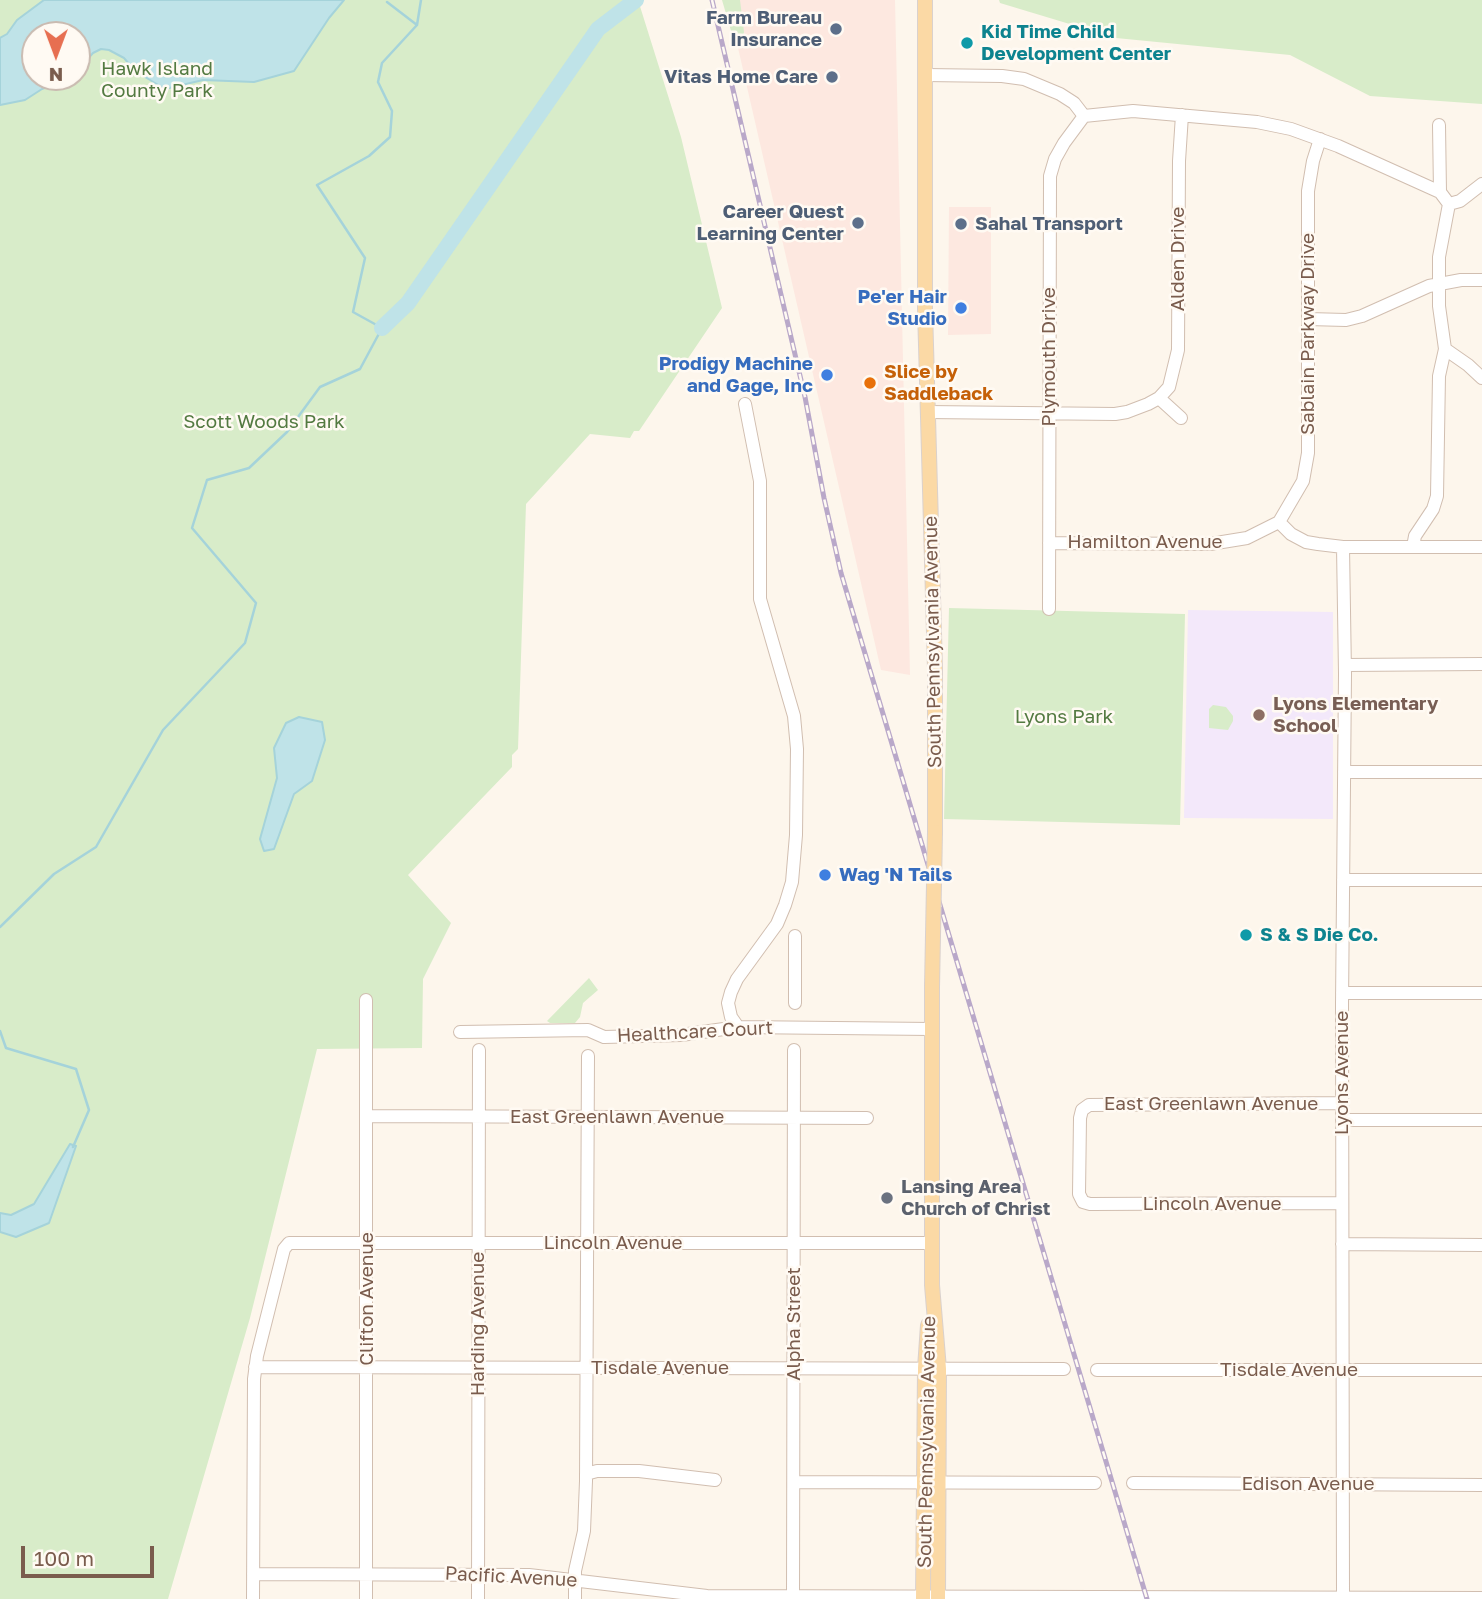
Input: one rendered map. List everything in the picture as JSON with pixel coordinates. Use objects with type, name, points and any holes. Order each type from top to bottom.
[{"type":"main road","name":"South Pennsylvania Avenue","points":[[925,0],[927,412],[935,669],[931,1597]]},
{"type":"street","points":[[925,75],[1002,76],[1024,79],[1060,94],[1074,103],[1084,116],[1113,111],[1182,114],[1257,122],[1291,129],[1440,192],[1448,204],[1439,257],[1439,306],[1445,349],[1439,376],[1437,496],[1433,509],[1415,536],[1413,547]]},
{"type":"street","name":"Alden Drive","points":[[1159,398],[1169,387],[1173,377],[1178,350],[1179,161],[1182,114]]},
{"type":"street","name":"Plymouth Drive","points":[[1049,609],[1050,176],[1064,143],[1084,116]]},
{"type":"street","points":[[1439,125],[1440,192]]},
{"type":"street","name":"Sablain Parkway Drive","points":[[1279,522],[1297,494],[1307,466],[1308,191],[1320,139]]},
{"type":"street","points":[[1448,204],[1460,201],[1482,184]]},
{"type":"street","points":[[1308,319],[1346,320],[1362,316],[1439,283],[1482,280]]},
{"type":"street","points":[[1445,349],[1482,378]]},
{"type":"street","points":[[927,412],[1126,412],[1159,398],[1181,418]]},
{"type":"street","points":[[738,1027],[731,1017],[728,1003],[731,992],[737,979],[777,924],[792,882],[796,835],[797,749],[794,716],[760,599],[760,481],[745,404]]},
{"type":"street","points":[[1279,522],[1291,534],[1306,542],[1343,547],[1482,547]]},
{"type":"street","name":"Hamilton Avenue","points":[[1049,543],[1210,544],[1247,538],[1279,522]]},
{"type":"street","name":"Lyons Avenue","points":[[1343,547],[1343,1598]]},
{"type":"street","points":[[1345,665],[1482,664]]},
{"type":"street","points":[[1344,772],[1482,772]]},
{"type":"street","points":[[1343,880],[1482,880]]},
{"type":"street","points":[[795,936],[795,1003]]},
{"type":"street","points":[[1342,993],[1482,993]]},
{"type":"street","name":"Clifton Avenue","points":[[366,1000],[366,1599]]},
{"type":"street","name":"Healthcare Court","points":[[460,1032],[589,1030],[604,1037],[635,1037],[681,1035],[738,1027],[932,1029]]},
{"type":"street","name":"Harding Avenue","points":[[478,1599],[479,1050]]},
{"type":"street","name":"Alpha Street","points":[[793,1598],[794,1050]]},
{"type":"street","points":[[575,1599],[575,1579],[584,1531],[586,1475],[589,1056]]},
{"type":"street","name":"East Greenlawn Avenue","points":[[1083,1202],[1079,1194],[1080,1118],[1082,1110],[1089,1105],[1342,1103]]},
{"type":"street","name":"East Greenlawn Avenue","points":[[367,1116],[867,1118]]},
{"type":"street","name":"East Greenlawn Avenue","points":[[1342,1120],[1482,1120]]},
{"type":"street","name":"Lincoln Avenue","points":[[1083,1202],[1342,1203]]},
{"type":"street","name":"Lincoln Avenue","points":[[255,1367],[284,1250],[294,1241],[931,1243]]},
{"type":"street","points":[[1342,1244],[1482,1245]]},
{"type":"street","points":[[253,1599],[255,1367]]},
{"type":"street","name":"Tisdale Avenue","points":[[255,1367],[1064,1369]]},
{"type":"street","name":"Tisdale Avenue","points":[[1097,1370],[1482,1370]]},
{"type":"street","points":[[586,1475],[597,1471],[639,1471],[715,1480]]},
{"type":"street","points":[[794,1482],[1095,1483]]},
{"type":"street","name":"Edison Avenue","points":[[1133,1483],[1482,1485]]},
{"type":"street","name":"Pacific Avenue","points":[[253,1574],[529,1574],[689,1595],[793,1598],[1482,1598]]},
{"type":"shaded area","points":[[727,0],[895,0],[910,675],[881,670]]},
{"type":"shaded area","points":[[949,207],[991,207],[991,334],[948,335]]},
{"type":"shaded area","name":"Lyons Elementary School","points":[[1188,610],[1333,612],[1333,819],[1184,818]]},
{"type":"green space","name":"Scott Woods Park","points":[[0,0],[638,0],[681,137],[722,308],[639,431],[634,431],[630,438],[590,434],[526,504],[518,749],[512,755],[512,767],[408,875],[451,923],[423,979],[422,1048],[317,1049],[250,1318],[168,1599],[0,1599]]},
{"type":"green space","points":[[722,0],[740,0],[744,32],[742,48],[736,48]]},
{"type":"green space","points":[[999,0],[1482,0],[1482,104],[1370,96],[1290,55],[1116,38],[1000,3]]},
{"type":"green space","name":"Lyons Park","points":[[949,608],[1185,614],[1180,825],[944,819]]},
{"type":"green space","points":[[1213,705],[1226,707],[1233,716],[1228,730],[1209,728],[1209,709]]},
{"type":"green space","points":[[589,978],[598,990],[583,1003],[580,1017],[575,1023],[547,1021]]},
{"type":"water","points":[[44,0],[344,0],[294,71],[254,82],[203,80],[165,89],[135,71],[124,58],[109,50],[101,49],[91,55],[91,21],[21,21],[21,91],[39,91],[25,100],[0,105],[0,38],[7,34],[17,20]]},
{"type":"water","points":[[299,717],[322,722],[325,740],[312,781],[294,794],[274,849],[264,851],[260,839],[277,778],[274,748],[286,723]]},
{"type":"water","points":[[70,1144],[76,1146],[49,1223],[16,1237],[0,1232],[0,1213],[11,1215],[34,1204]]},
{"type":"waterway","points":[[0,927],[54,874],[96,847],[163,730],[245,643],[256,603],[192,528],[207,480],[249,468],[287,432],[320,387],[360,369],[382,328],[353,312],[365,258],[317,185],[369,156],[390,137],[392,111],[378,82],[382,63],[417,25],[421,0]]},
{"type":"waterway","points":[[382,328],[408,303],[598,29],[636,0]]},
{"type":"waterway","points":[[387,2],[417,25]]},
{"type":"waterway","points":[[0,1031],[6,1048],[76,1069],[89,1110],[73,1147]]},
{"type":"railway","points":[[712,0],[805,397],[841,573],[1147,1599]]},
{"type":"place","name":"Farm Bureau Insurance","points":[[836,29]]},
{"type":"place","name":"Kid Time Child Development Center","points":[[967,43]]},
{"type":"place","name":"Vitas Home Care","points":[[832,77]]},
{"type":"place","name":"Career Quest Learning Center","points":[[858,223]]},
{"type":"place","name":"Sahal Transport","points":[[961,224]]},
{"type":"place","name":"Pe'er Hair Studio","points":[[961,308]]},
{"type":"place","name":"Prodigy Machine and Gage, Inc","points":[[827,375]]},
{"type":"place","name":"Slice by Saddleback","points":[[870,383]]},
{"type":"place","name":"Lyons Elementary School","points":[[1259,715]]},
{"type":"place","name":"Wag 'N Tails","points":[[825,875]]},
{"type":"place","name":"S & S Die Co.","points":[[1246,935]]},
{"type":"place","name":"Lansing Area Church of Christ","points":[[887,1198]]},
{"type":"park label","name":"Hawk Island County Park","points":[[157,80]]}]
